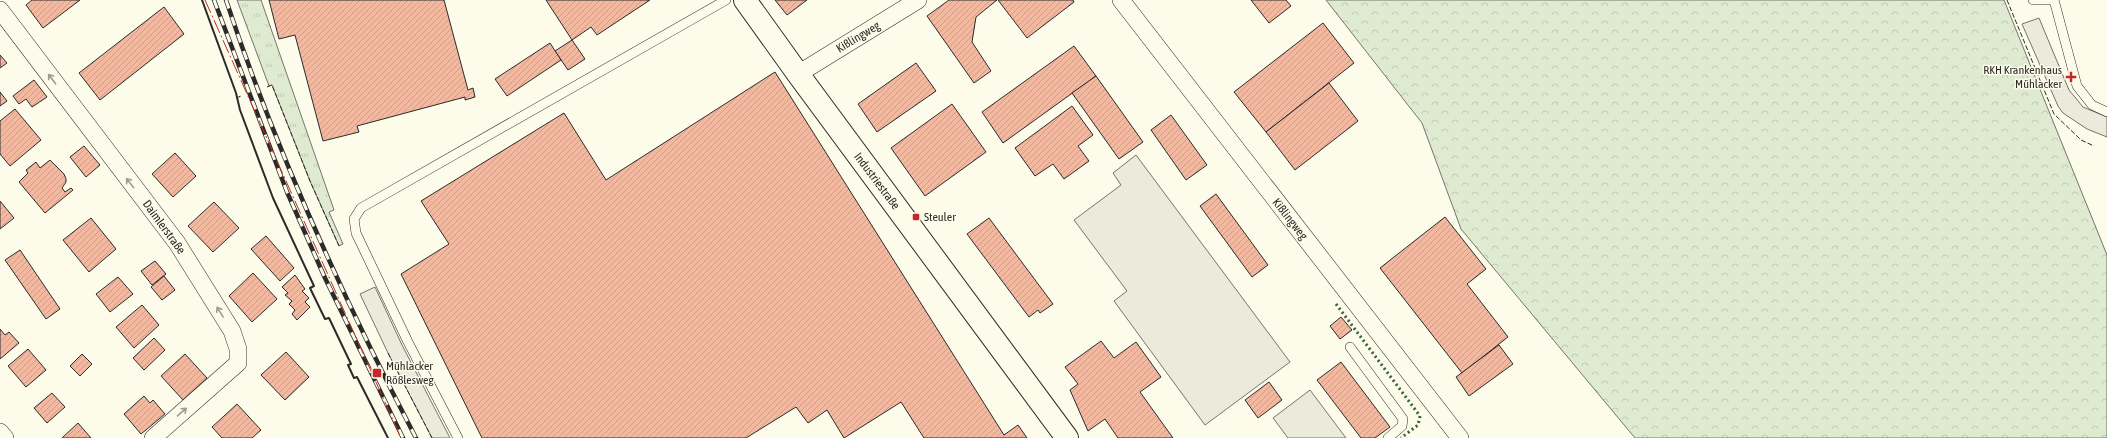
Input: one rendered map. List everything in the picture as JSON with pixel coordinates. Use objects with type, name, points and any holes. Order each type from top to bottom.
[{"type":"street","name":"Industriestraße","points":[[745,0],[1067,438]]},
{"type":"street","name":"Kißlingweg","points":[[798,74],[918,0]]},
{"type":"street","name":"Kißlingweg","points":[[1121,0],[1460,438]]},
{"type":"street","name":"Daimlerstraße","points":[[0,10],[177,243],[232,331],[238,349],[238,363],[153,438]]},
{"type":"street","points":[[0,432],[5,438]]},
{"type":"lane","points":[[458,438],[408,342],[356,233],[354,219],[361,208],[726,0]]},
{"type":"lane","points":[[2033,0],[2054,0],[2078,86],[2092,105],[2107,112]]},
{"type":"lane","points":[[1350,347],[1403,419],[1402,426],[1388,438]]},
{"type":"green space","points":[[237,0],[261,0],[334,210],[329,212],[343,244],[339,246],[310,181],[272,85],[269,86]]},
{"type":"green space","points":[[1326,0],[2004,0],[2107,255],[2107,438],[1635,438],[1461,229],[1422,123]]},
{"type":"shaded area","points":[[2039,18],[2069,90],[2083,107],[2107,117],[2107,137],[2087,129],[2063,113],[2058,106],[2022,24]]},
{"type":"shaded area","points":[[1136,155],[1290,362],[1205,425],[1114,301],[1127,291],[1074,220],[1121,185],[1113,173]]},
{"type":"shaded area","points":[[375,287],[402,345],[450,438],[432,438],[388,353],[360,294]]},
{"type":"shaded area","points":[[1310,390],[1346,438],[1288,438],[1273,418]]},
{"type":"building","points":[[32,0],[80,0],[43,28],[26,5]]},
{"type":"building","points":[[269,0],[444,0],[468,90],[473,88],[475,97],[465,100],[465,97],[357,126],[359,132],[323,141],[295,35],[279,39]]},
{"type":"building","points":[[546,0],[650,0],[597,35],[591,27],[572,40]]},
{"type":"building","points":[[775,0],[807,0],[787,15]]},
{"type":"building","points":[[949,0],[997,0],[976,17],[972,42],[991,71],[974,83],[927,16]]},
{"type":"building","points":[[998,0],[1073,0],[1074,2],[1027,38]]},
{"type":"building","points":[[1251,0],[1286,0],[1291,6],[1269,23]]},
{"type":"building","points":[[164,7],[184,34],[100,100],[79,73]]},
{"type":"building","points":[[1323,23],[1354,63],[1266,132],[1234,92]]},
{"type":"building","points":[[572,40],[585,59],[568,70],[555,51]]},
{"type":"building","points":[[550,43],[561,60],[507,96],[495,79]]},
{"type":"building","points":[[1074,46],[1096,76],[1003,143],[982,112]]},
{"type":"building","points":[[0,55],[7,63],[0,68]]},
{"type":"building","points":[[916,63],[936,91],[877,132],[858,104]]},
{"type":"building","points":[[775,72],[1004,435],[1018,425],[1027,438],[924,438],[901,402],[844,438],[827,410],[808,423],[796,407],[746,438],[482,438],[401,274],[449,244],[421,201],[564,113],[606,180]]},
{"type":"building","points":[[1096,76],[1143,142],[1119,159],[1072,93]]},
{"type":"building","points":[[34,80],[47,97],[32,107],[26,99],[19,104],[13,96]]},
{"type":"building","points":[[1329,83],[1358,121],[1295,170],[1266,132]]},
{"type":"building","points":[[0,92],[7,101],[0,106]]},
{"type":"building","points":[[952,104],[986,152],[925,196],[891,148]]},
{"type":"building","points":[[1072,106],[1093,135],[1078,146],[1089,161],[1064,179],[1053,164],[1035,176],[1015,148]]},
{"type":"building","points":[[15,109],[41,140],[10,166],[0,154],[0,121]]},
{"type":"building","points":[[1171,115],[1207,165],[1186,180],[1151,130]]},
{"type":"building","points":[[84,146],[100,165],[86,177],[70,157]]},
{"type":"building","points":[[175,153],[196,176],[173,197],[152,174]]},
{"type":"building","points":[[50,160],[64,174],[66,182],[62,188],[65,192],[71,188],[73,190],[45,213],[19,182],[28,173],[26,170],[36,162],[40,168]]},
{"type":"building","points":[[1216,194],[1268,265],[1252,277],[1200,206]]},
{"type":"building","points":[[0,201],[14,218],[0,229]]},
{"type":"building","points":[[214,202],[239,228],[213,252],[188,226]]},
{"type":"building","points":[[1445,217],[1486,269],[1467,284],[1508,337],[1462,373],[1380,268]]},
{"type":"building","points":[[91,218],[116,249],[89,272],[63,240]]},
{"type":"building","points":[[989,218],[1053,304],[1040,313],[1038,310],[1029,317],[967,234]]},
{"type":"building","points":[[266,236],[294,268],[280,281],[251,249]]},
{"type":"building","points":[[20,250],[60,309],[46,319],[5,260]]},
{"type":"building","points":[[155,261],[166,274],[152,285],[141,271]]},
{"type":"building","points":[[253,273],[277,299],[252,322],[229,296]]},
{"type":"building","points":[[295,275],[305,289],[302,291],[309,298],[305,302],[310,307],[297,320],[292,314],[295,310],[289,304],[292,301],[285,295],[288,293],[282,287]]},
{"type":"building","points":[[164,276],[175,290],[162,300],[151,287]]},
{"type":"building","points":[[118,277],[133,294],[110,312],[96,294]]},
{"type":"building","points":[[142,305],[159,325],[134,348],[116,327]]},
{"type":"building","points":[[1341,317],[1352,330],[1340,339],[1330,326]]},
{"type":"building","points":[[0,329],[5,335],[9,332],[19,343],[0,359]]},
{"type":"building","points":[[154,338],[165,350],[144,370],[133,358]]},
{"type":"building","points":[[1101,341],[1114,358],[1136,342],[1161,377],[1140,392],[1173,438],[1118,438],[1105,419],[1088,431],[1070,390],[1078,384],[1065,367]]},
{"type":"building","points":[[1499,345],[1513,364],[1469,396],[1456,377]]},
{"type":"building","points":[[28,349],[46,370],[26,387],[8,366]]},
{"type":"building","points":[[286,352],[309,377],[285,400],[261,375]]},
{"type":"building","points":[[82,354],[92,364],[80,376],[70,366]]},
{"type":"building","points":[[185,354],[207,378],[183,400],[161,376]]},
{"type":"building","points":[[1341,362],[1390,427],[1375,438],[1361,438],[1317,380]]},
{"type":"building","points":[[1269,382],[1282,400],[1258,418],[1245,400]]},
{"type":"building","points":[[52,393],[65,407],[47,423],[34,408]]},
{"type":"building","points":[[144,396],[150,403],[153,400],[165,414],[141,434],[124,414]]},
{"type":"building","points":[[237,404],[261,430],[252,438],[222,438],[212,427]]},
{"type":"building","points":[[78,423],[91,438],[62,438]]},
{"type":"railway","points":[[214,0],[287,192],[325,278],[403,438]]},
{"type":"railway","points":[[226,0],[267,112],[312,223],[363,332],[416,438]]},
{"type":"hedge","points":[[1336,304],[1420,416],[1418,425],[1401,438]]},
{"type":"fence","points":[[2007,0],[2054,114],[2081,140],[2094,146]]},
{"type":"fence","points":[[267,87],[272,85],[310,181],[339,246]]},
{"type":"fence","points":[[236,98],[241,96]]},
{"type":"fence","points":[[388,353],[432,438]]},
{"type":"wall","points":[[202,0],[236,93],[240,110],[273,198],[314,286],[310,288],[325,319],[329,318],[351,364],[348,365],[354,378],[357,377],[388,438]]},
{"type":"power","points":[[205,0],[401,438]]},
{"type":"place","name":"RKH Krankenhaus Mühlacker","points":[[2071,77]]},
{"type":"place","name":"Steuler","points":[[916,217]]},
{"type":"place","name":"Mühlacker Rößlesweg","points":[[377,373]]}]
